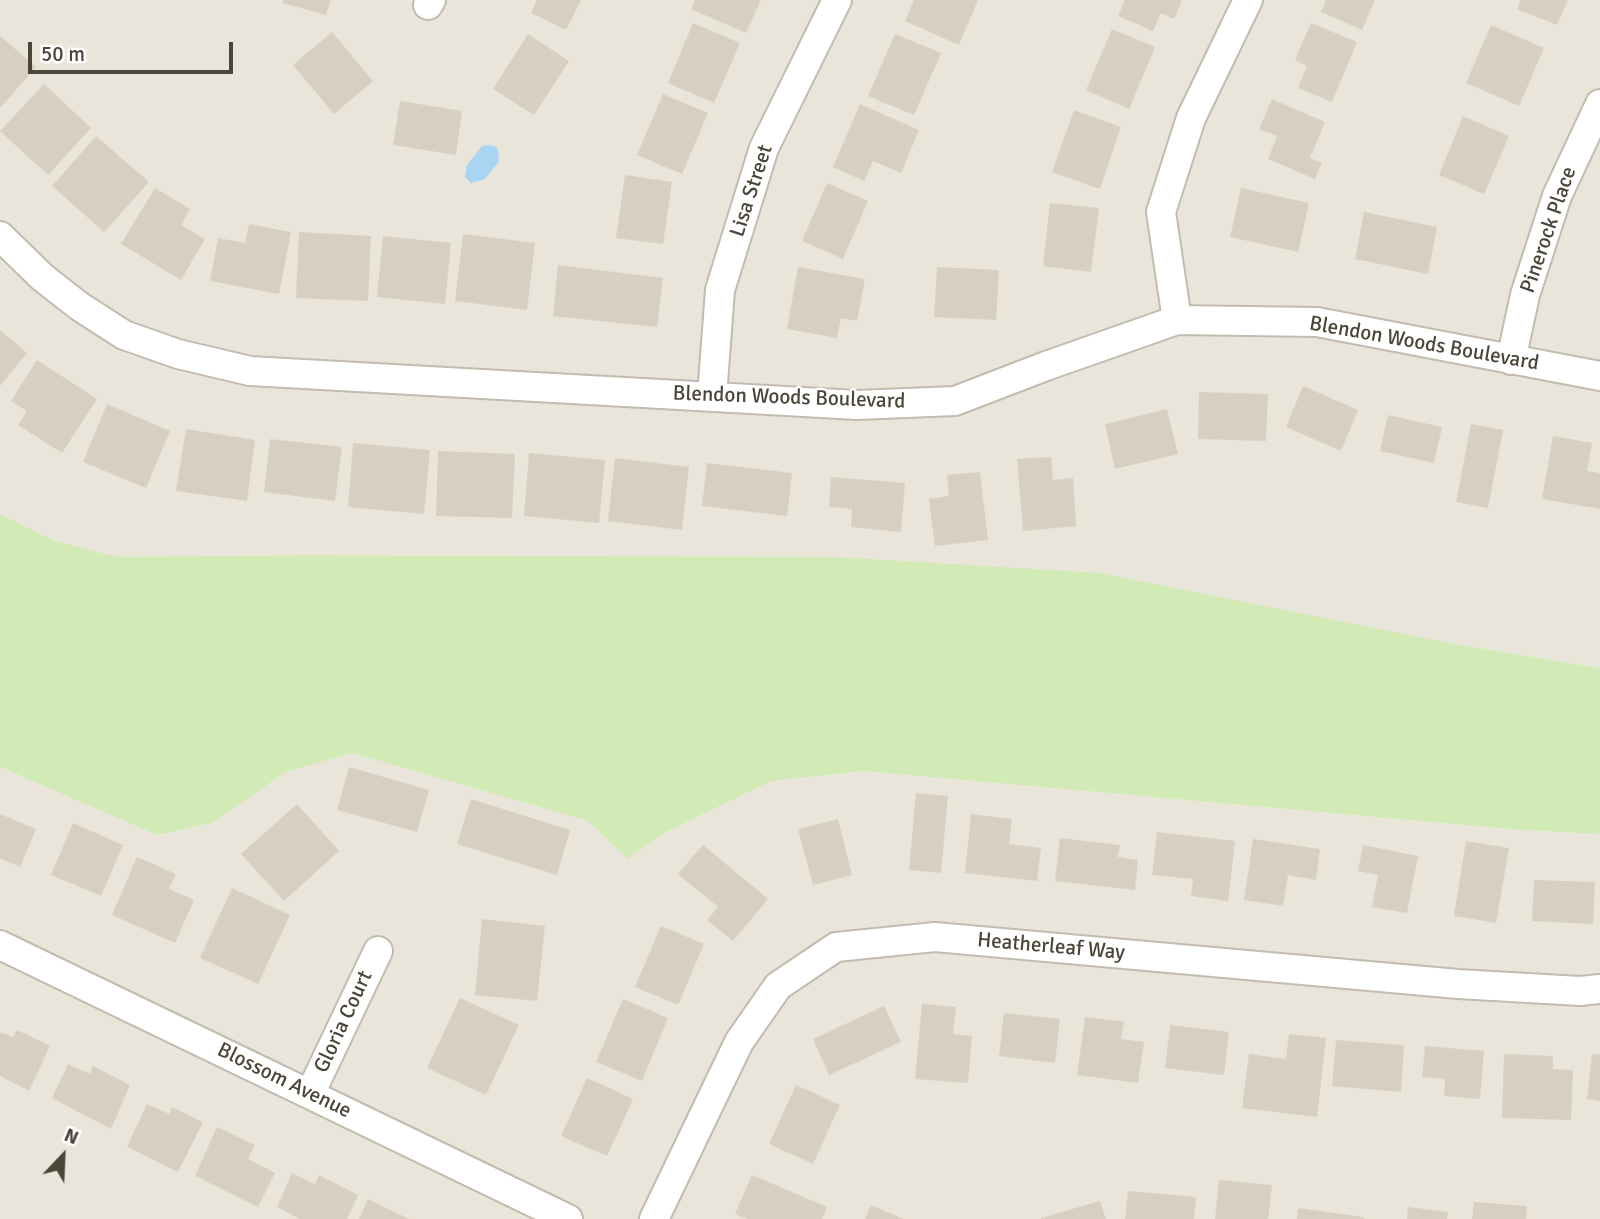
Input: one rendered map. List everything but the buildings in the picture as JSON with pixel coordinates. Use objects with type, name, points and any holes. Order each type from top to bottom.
[{"type":"street","name":"Lisa Street","points":[[712,396],[720,290],[764,148],[837,0]]},
{"type":"street","points":[[1177,320],[1161,212],[1191,118],[1248,0]]},
{"type":"street","name":"Pinerock Place","points":[[1511,360],[1525,295],[1557,196],[1600,104]]},
{"type":"street","name":"Blendon Woods Boulevard","points":[[0,236],[43,277],[79,306],[124,335],[178,354],[250,371],[857,405],[955,401],[1177,320],[1317,322],[1600,376]]},
{"type":"street","name":"Heatherleaf Way","points":[[654,1219],[739,1042],[778,986],[835,947],[936,937],[1458,984],[1600,989]]},
{"type":"street","name":"Blossom Avenue","points":[[0,945],[568,1219]]},
{"type":"street","name":"Gloria Court","points":[[310,1094],[378,951]]},
{"type":"shaded area","points":[[0,0],[1600,0],[1600,668],[1444,642],[837,557],[117,557],[53,540],[0,514]]},
{"type":"shaded area","points":[[352,753],[588,821],[628,859],[666,832],[772,781],[863,771],[1520,830],[1600,834],[1600,1219],[0,1219],[0,767],[158,835],[212,823],[286,772]]},
{"type":"green space","points":[[0,514],[53,540],[117,557],[837,557],[1100,573],[1444,642],[1600,668],[1600,834],[1520,830],[863,771],[772,781],[666,832],[628,859],[588,821],[352,753],[286,772],[212,823],[157,835],[0,767]]},
{"type":"water","points":[[489,145],[498,150],[499,161],[485,179],[471,183],[465,177],[467,165],[482,146]]}]
